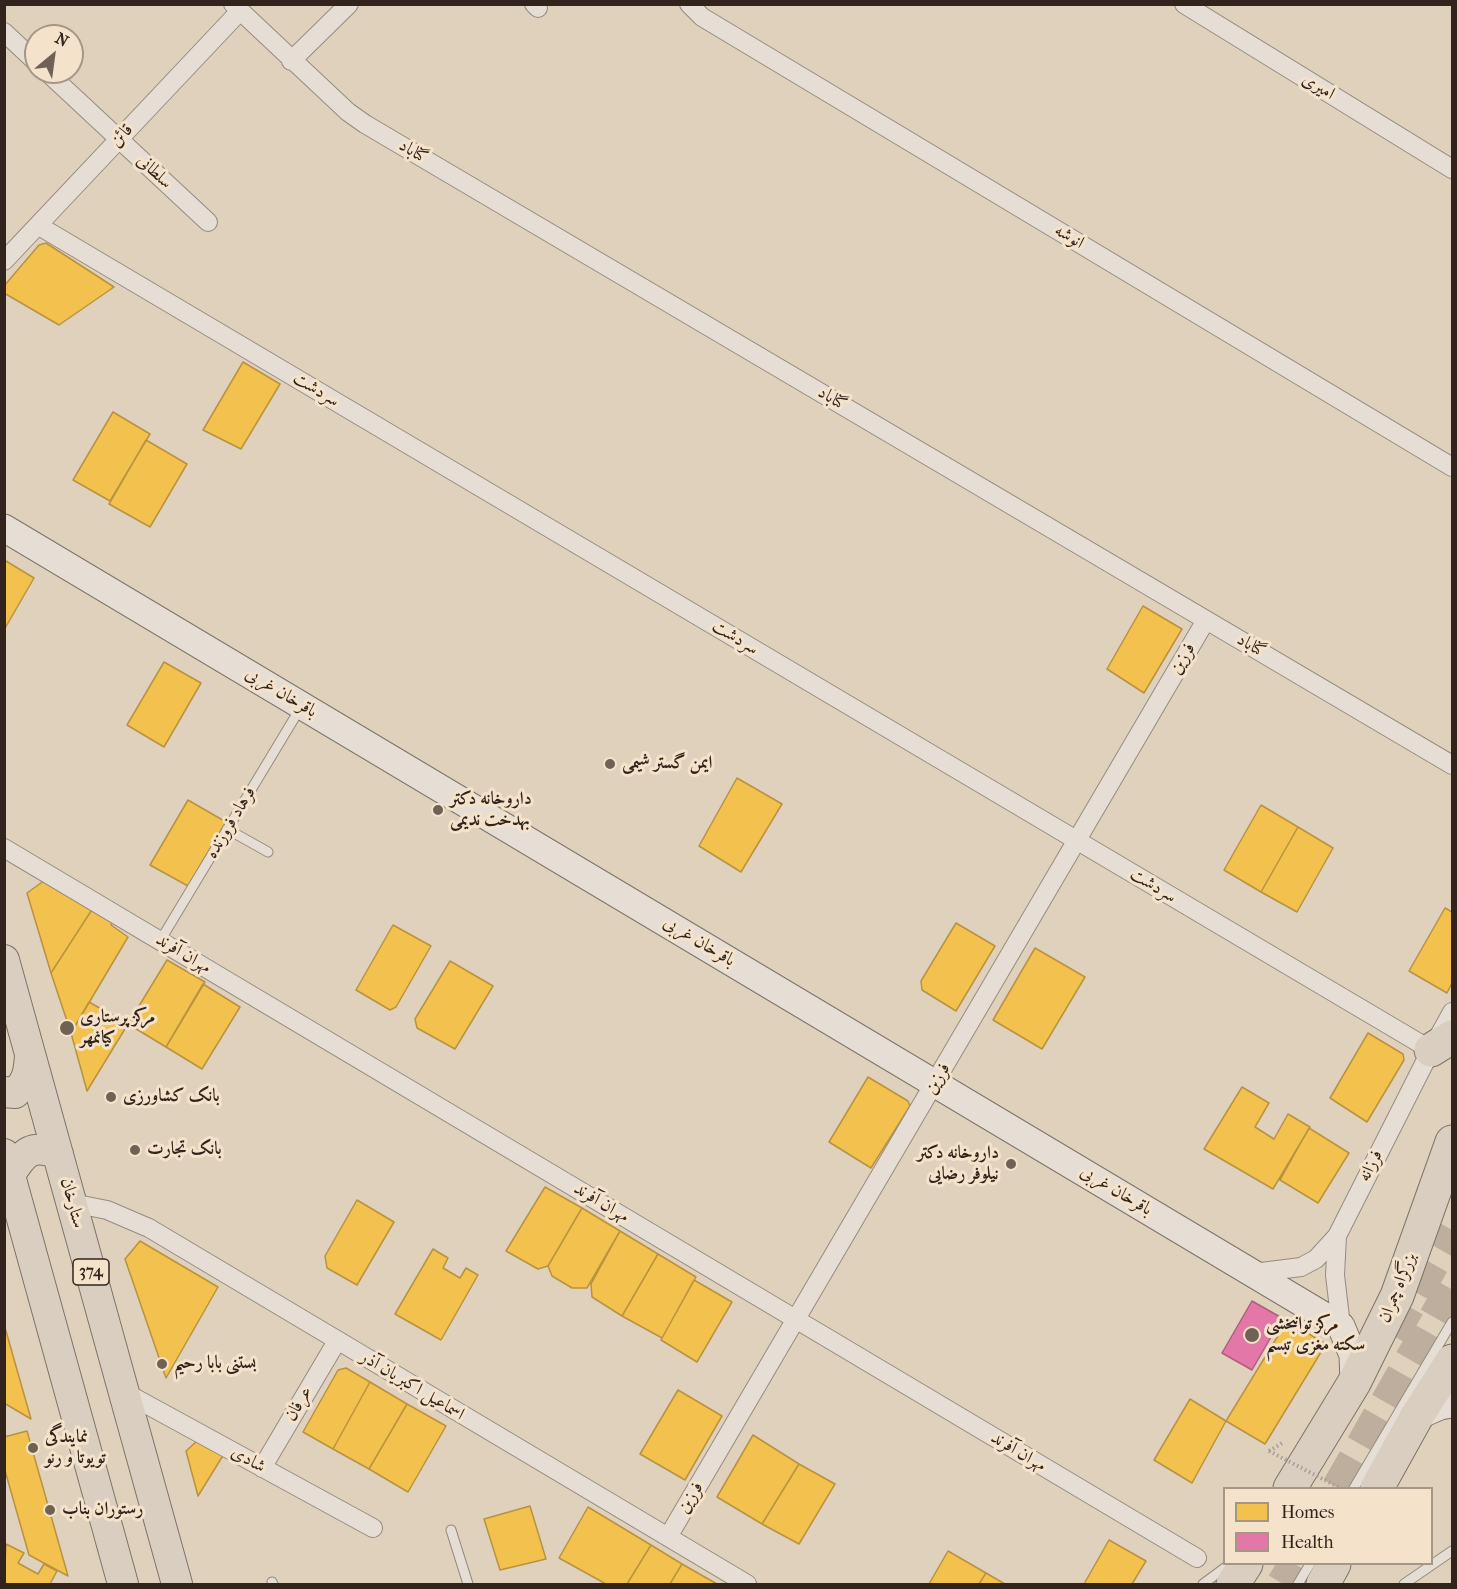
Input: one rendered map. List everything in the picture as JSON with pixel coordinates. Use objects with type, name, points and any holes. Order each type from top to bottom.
[{"type":"highway","name":"بزرگراه چمران","points":[[1291,1487],[1354,1383],[1397,1296],[1452,1142]]},
{"type":"highway","points":[[1378,1487],[1417,1416],[1452,1361]]},
{"type":"highway","points":[[1233,1584],[1245,1565]]},
{"type":"highway","points":[[1323,1584],[1333,1565]]},
{"type":"main road","name":"باقرخان غربی","points":[[4,528],[1341,1326]]},
{"type":"main road","name":"ستارخان","points":[[4,960],[177,1584]]},
{"type":"main road","points":[[4,1092],[15,1092],[24,1085],[29,1073],[30,1055]]},
{"type":"main road","points":[[58,1154],[45,1149],[33,1149],[8,1163],[123,1584]]},
{"type":"main road","points":[[1341,1326],[1353,1356],[1354,1383]]},
{"type":"main road","points":[[1417,1416],[1440,1406],[1452,1404]]},
{"type":"street","points":[[291,61],[349,4]]},
{"type":"street","name":"انوشه","points":[[689,4],[702,17],[1452,467]]},
{"type":"street","name":"امیری","points":[[1184,4],[1452,169]]},
{"type":"street","name":"گناباد","points":[[236,8],[291,61],[348,112],[365,124],[1452,765]]},
{"type":"street","name":"قائن","points":[[4,261],[119,140],[236,8]]},
{"type":"street","points":[[4,32],[24,51]]},
{"type":"street","name":"سلطانی","points":[[60,84],[208,222]]},
{"type":"street","name":"سردشت","points":[[39,226],[1077,841],[1442,1044]]},
{"type":"street","name":"فرزین","points":[[668,1537],[1206,620]]},
{"type":"street","name":"مهران آفرند","points":[[4,848],[1197,1558]]},
{"type":"street","name":"فرزانه","points":[[1253,1273],[1300,1267],[1316,1259],[1337,1236],[1442,1044],[1452,1012]]},
{"type":"street","name":"اسماعیل اکبریان آذر","points":[[72,1203],[107,1210],[149,1228],[747,1584]]},
{"type":"street","points":[[1337,1236],[1336,1300],[1341,1326]]},
{"type":"street","name":"عرفان","points":[[262,1468],[337,1341]]},
{"type":"street","name":"شادی","points":[[124,1392],[373,1528]]},
{"type":"lane","name":"فرهاد فروزنده","points":[[160,940],[302,705]]},
{"type":"lane","points":[[227,829],[268,852]]},
{"type":"lane","points":[[1355,1487],[1452,1322]]},
{"type":"lane","points":[[451,1530],[468,1584]]},
{"type":"lane","points":[[1433,1564],[1452,1551]]},
{"type":"lane","points":[[1203,1584],[1227,1565]]},
{"type":"lane","points":[[1298,1584],[1309,1565]]},
{"type":"lane","points":[[1404,1584],[1432,1565]]},
{"type":"path","points":[[1269,1451],[1338,1487]]},
{"type":"building: Homes","points":[[46,243],[114,287],[59,325],[4,293],[4,286],[39,245]]},
{"type":"building: Homes","points":[[243,362],[280,384],[241,449],[203,430]]},
{"type":"building: Homes","points":[[113,412],[150,434],[110,501],[73,480]]},
{"type":"building: Homes","points":[[146,440],[187,464],[150,527],[109,504]]},
{"type":"building: Homes","points":[[6,561],[34,578],[4,630],[4,564]]},
{"type":"building: Homes","points":[[1143,606],[1182,629],[1144,693],[1107,669]]},
{"type":"building: Homes","points":[[164,662],[201,683],[164,747],[127,725]]},
{"type":"building: Homes","points":[[737,778],[782,804],[741,872],[699,846]]},
{"type":"building: Homes","points":[[188,800],[226,822],[188,886],[150,865]]},
{"type":"building: Homes","points":[[1261,805],[1298,827],[1261,892],[1224,870]]},
{"type":"building: Homes","points":[[1298,827],[1333,848],[1297,912],[1261,892]]},
{"type":"building: Homes","points":[[45,880],[93,908],[51,973],[27,893]]},
{"type":"building: Homes","points":[[93,908],[113,921],[111,925],[128,937],[71,1033],[51,973]]},
{"type":"building: Homes","points":[[1445,908],[1452,912],[1452,983],[1447,993],[1409,971]]},
{"type":"building: Homes","points":[[956,923],[995,946],[956,1011],[922,990],[921,981]]},
{"type":"building: Homes","points":[[393,925],[431,946],[396,1007],[390,1010],[356,990]]},
{"type":"building: Homes","points":[[1035,948],[1085,977],[1042,1049],[993,1020]]},
{"type":"building: Homes","points":[[167,960],[205,982],[166,1047],[128,1024]]},
{"type":"building: Homes","points":[[450,961],[493,986],[455,1049],[417,1028],[415,1019]]},
{"type":"building: Homes","points":[[203,984],[240,1007],[202,1069],[166,1047]]},
{"type":"building: Homes","points":[[89,1002],[128,1024],[87,1091],[71,1033]]},
{"type":"building: Homes","points":[[1368,1033],[1403,1054],[1404,1060],[1367,1122],[1330,1098]]},
{"type":"building: Homes","points":[[868,1077],[908,1101],[910,1106],[871,1168],[829,1142]]},
{"type":"building: Homes","points":[[1242,1087],[1269,1103],[1255,1127],[1274,1139],[1288,1114],[1310,1127],[1273,1189],[1204,1149]]},
{"type":"building: Homes","points":[[1309,1128],[1349,1153],[1318,1203],[1280,1180]]},
{"type":"building: Homes","points":[[545,1187],[582,1208],[548,1266],[538,1269],[506,1251]]},
{"type":"building: Homes","points":[[357,1200],[394,1222],[357,1285],[327,1268],[325,1256]]},
{"type":"building: Homes","points":[[582,1208],[620,1231],[587,1288],[572,1288],[552,1276],[548,1266]]},
{"type":"building: Homes","points":[[620,1231],[658,1254],[622,1316],[592,1297],[591,1284]]},
{"type":"building: Homes","points":[[140,1241],[218,1287],[166,1378],[125,1259]]},
{"type":"building: Homes","points":[[433,1249],[448,1258],[443,1268],[460,1278],[466,1268],[478,1275],[441,1340],[395,1314]]},
{"type":"building: Homes","points":[[658,1254],[696,1277],[662,1338],[622,1316]]},
{"type":"building: Homes","points":[[694,1280],[732,1302],[697,1362],[661,1340]]},
{"type":"building: Homes","points":[[1287,1321],[1326,1344],[1265,1444],[1226,1421]]},
{"type":"building: Homes","points":[[4,1324],[31,1419],[4,1403]]},
{"type":"building: Homes","points":[[346,1368],[370,1382],[333,1449],[303,1432],[338,1370]]},
{"type":"building: Homes","points":[[370,1382],[407,1404],[369,1469],[333,1449]]},
{"type":"building: Homes","points":[[678,1390],[722,1416],[685,1480],[640,1454]]},
{"type":"building: Homes","points":[[1190,1399],[1226,1421],[1192,1483],[1154,1460]]},
{"type":"building: Homes","points":[[407,1404],[446,1426],[408,1492],[369,1469]]},
{"type":"building: Homes","points":[[27,1431],[68,1576],[29,1555],[4,1467],[4,1437]]},
{"type":"building: Homes","points":[[753,1435],[799,1464],[762,1524],[717,1497]]},
{"type":"building: Homes","points":[[198,1440],[224,1454],[198,1496],[186,1451]]},
{"type":"building: Homes","points":[[799,1464],[835,1484],[799,1544],[762,1524]]},
{"type":"building: Homes","points":[[530,1506],[546,1559],[500,1570],[484,1519]]},
{"type":"building: Homes","points":[[588,1507],[651,1545],[627,1584],[606,1584],[559,1558]]},
{"type":"building: Homes","points":[[1109,1540],[1146,1561],[1132,1584],[1084,1584]]},
{"type":"building: Homes","points":[[6,1544],[24,1553],[18,1563],[38,1574],[44,1564],[57,1571],[50,1584],[4,1584]]},
{"type":"building: Homes","points":[[651,1545],[682,1564],[670,1584],[627,1584]]},
{"type":"building: Homes","points":[[948,1551],[986,1573],[979,1584],[929,1584]]},
{"type":"building: Homes","points":[[682,1564],[717,1584],[670,1584]]},
{"type":"building: Homes","points":[[986,1573],[1005,1584],[979,1584]]},
{"type":"building: Health","name":"مرکز توانبخشی سکته مغزی تبسم","points":[[1252,1301],[1282,1318],[1252,1370],[1222,1353]]},
{"type":"tunnel","points":[[1392,1335],[1452,1230]]},
{"type":"tunnel","points":[[1339,1487],[1452,1288]]},
{"type":"tunnel","points":[[1283,1584],[1294,1565]]},
{"type":"place","name":"ایمن گستر شیمی","points":[[610,764]]},
{"type":"place","name":"داروخانه دکتر بهدخت ندیمی","points":[[438,810]]},
{"type":"place","name":"مرکز پرستاری کیانمهر","points":[[67,1028]]},
{"type":"place","name":"بانک کشاورزی","points":[[111,1097]]},
{"type":"place","name":"بانک تجارت","points":[[135,1150]]},
{"type":"place","name":"داروخانه دکتر نیلوفر رضایی","points":[[1011,1164]]},
{"type":"place","name":"مرکز توانبخشی سکته مغزی تبسم","points":[[1252,1335]]},
{"type":"place","name":"بستنی بابا رحیم","points":[[162,1364]]},
{"type":"place","name":"نمایندگی تویوتا و رنو","points":[[33,1448]]},
{"type":"place","name":"رستوران بناب","points":[[50,1510]]}]
